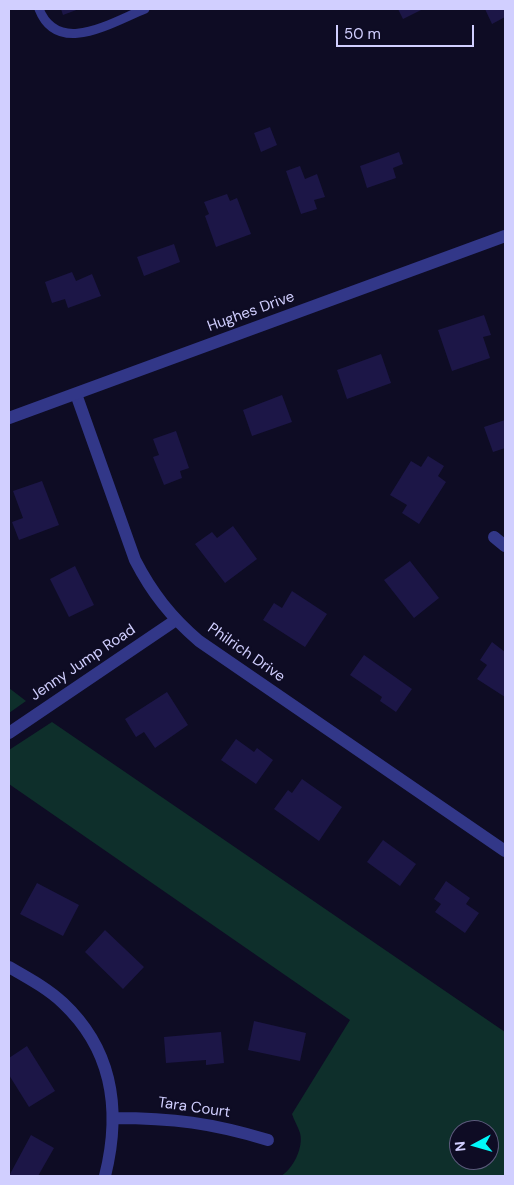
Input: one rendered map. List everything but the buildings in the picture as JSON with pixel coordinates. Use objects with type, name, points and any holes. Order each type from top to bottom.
[{"type":"street","name":"Hughes Drive","points":[[9,418],[505,236]]},
{"type":"street","name":"Philrich Drive","points":[[76,394],[135,560],[148,584],[176,620],[200,641],[505,851]]},
{"type":"street","points":[[494,537],[505,546]]},
{"type":"street","name":"Jenny Jump Road","points":[[9,733],[176,620]]},
{"type":"street","points":[[9,967],[43,987],[63,1003],[80,1022],[96,1046],[106,1070],[113,1101],[112,1146],[105,1176]]},
{"type":"street","name":"Tara Court","points":[[114,1118],[164,1118],[202,1122],[268,1140]]},
{"type":"lane","points":[[39,9],[43,19],[54,30],[67,34],[82,34],[145,9]]},
{"type":"green space","points":[[9,688],[26,701],[9,713]]},
{"type":"green space","points":[[52,722],[505,1032],[505,1176],[281,1176],[290,1168],[299,1151],[300,1133],[292,1114],[350,1020],[9,784],[9,750]]}]
